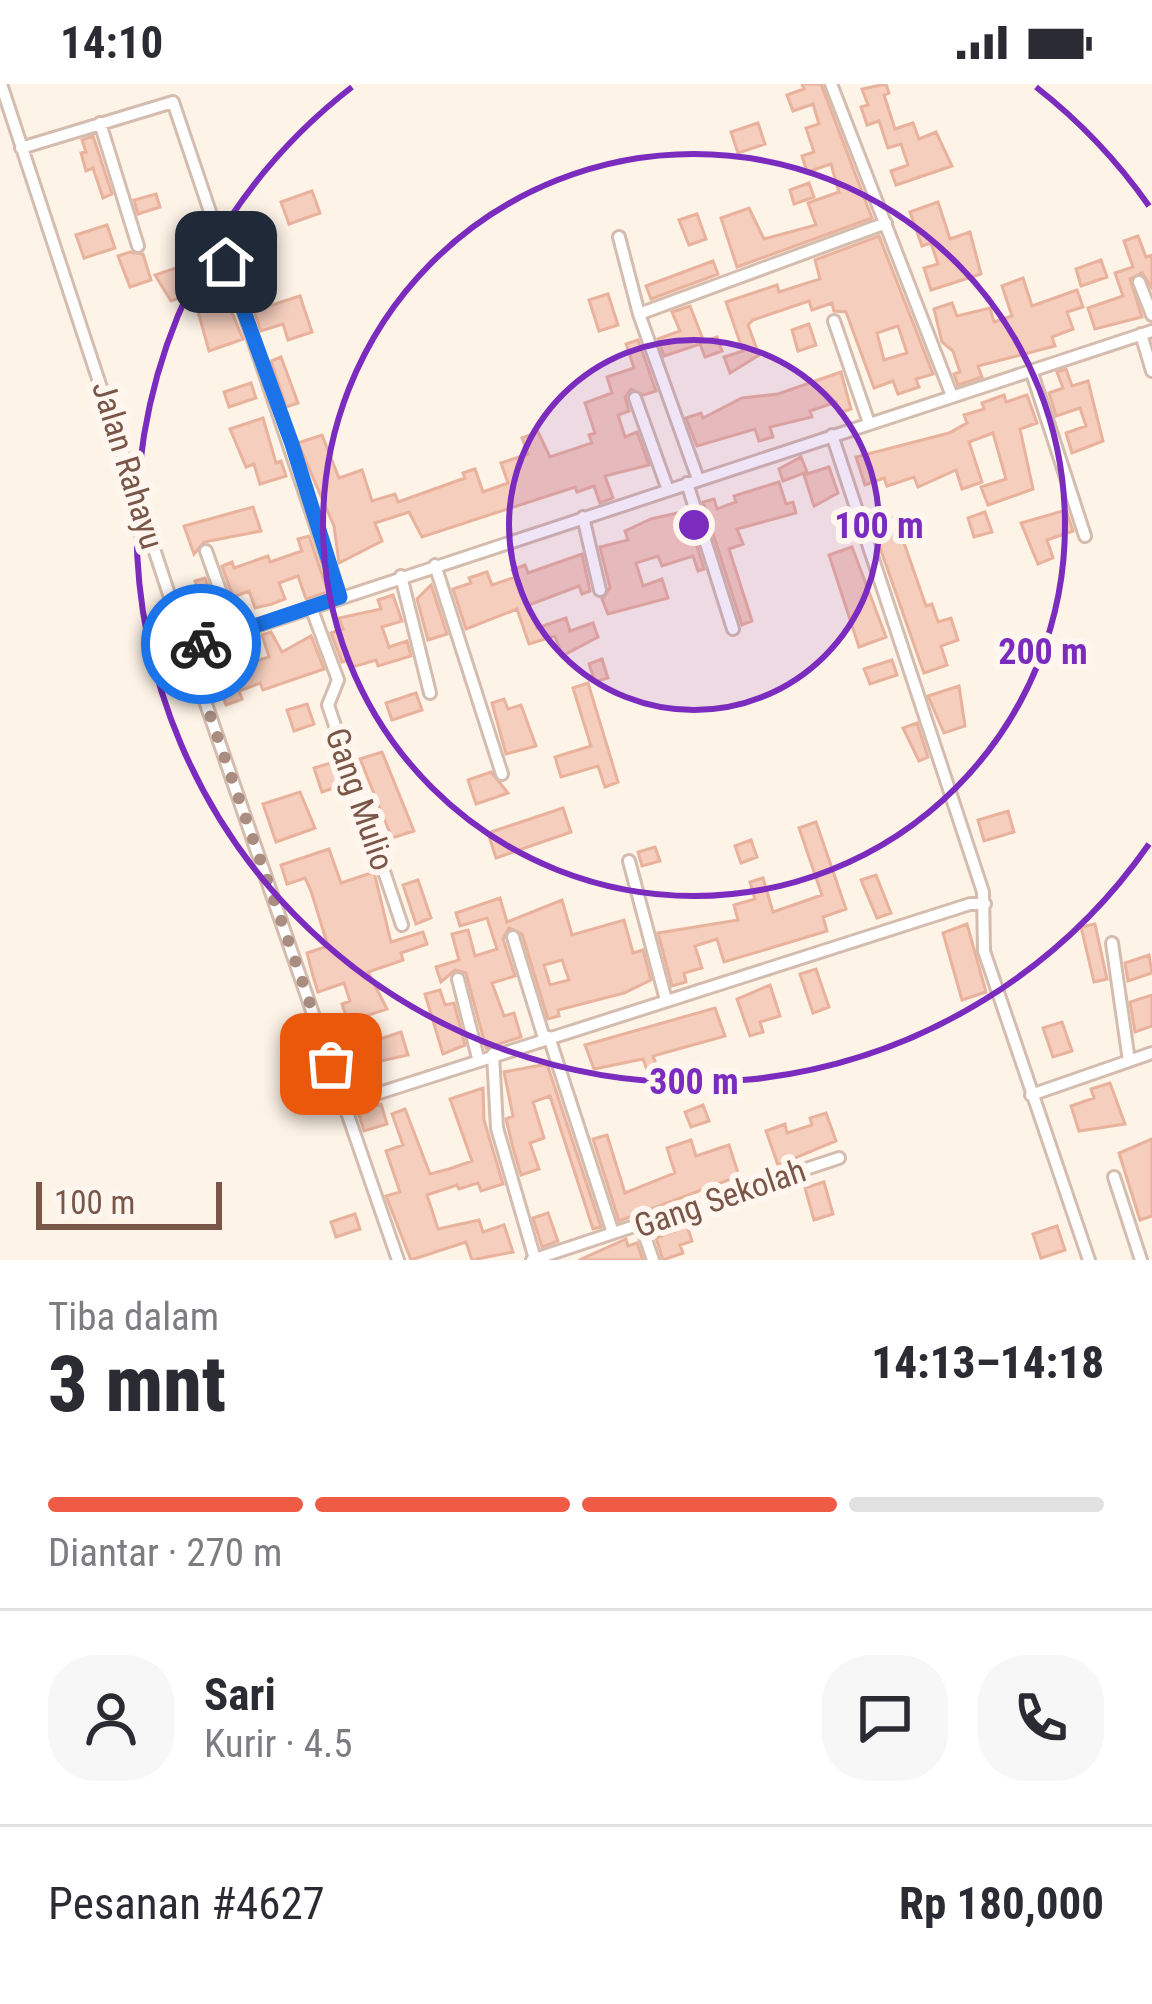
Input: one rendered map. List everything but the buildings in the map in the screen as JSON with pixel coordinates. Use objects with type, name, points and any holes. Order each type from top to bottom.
[{"type":"street","name":"Jalan Rahayu","points":[[1,84],[187,649],[398,1260]]},
{"type":"street","points":[[831,84],[952,396]]},
{"type":"street","points":[[21,148],[173,102],[340,597]]},
{"type":"street","points":[[100,124],[138,246]]},
{"type":"street","points":[[0,132],[14,127]]},
{"type":"street","points":[[639,314],[886,223]]},
{"type":"street","points":[[619,237],[733,629]]},
{"type":"street","points":[[1139,282],[1152,315]]},
{"type":"street","points":[[834,321],[869,423]]},
{"type":"street","points":[[187,649],[1147,332],[1152,370]]},
{"type":"street","points":[[1031,370],[1085,536]]},
{"type":"street","points":[[635,398],[668,490]]},
{"type":"street","points":[[832,435],[985,904],[984,951],[1088,1260]]},
{"type":"street","points":[[583,517],[601,590]]},
{"type":"street","points":[[206,551],[235,632]]},
{"type":"street","points":[[436,565],[502,774]]},
{"type":"street","points":[[401,576],[430,693]]},
{"type":"street","name":"Gang Mulio","points":[[311,608],[338,680],[328,705],[402,925]]},
{"type":"street","points":[[628,861],[666,1000]]},
{"type":"street","points":[[345,1104],[970,904],[985,904]]},
{"type":"street","points":[[513,937],[613,1233]]},
{"type":"street","points":[[1112,944],[1129,1061]]},
{"type":"street","points":[[458,980],[478,1058]]},
{"type":"street","points":[[1031,1095],[1152,1053]]},
{"type":"street","points":[[494,1054],[497,1128],[534,1259]]},
{"type":"street","name":"Gang Sekolah","points":[[534,1259],[839,1158]]},
{"type":"street","points":[[1114,1177],[1141,1260]]},
{"type":"street","points":[[641,1225],[653,1260]]},
{"type":"way so far","points":[[201,644],[187,649],[331,1064]]},
{"type":"route","points":[[201,644],[340,597],[292,444],[226,262]]}]
